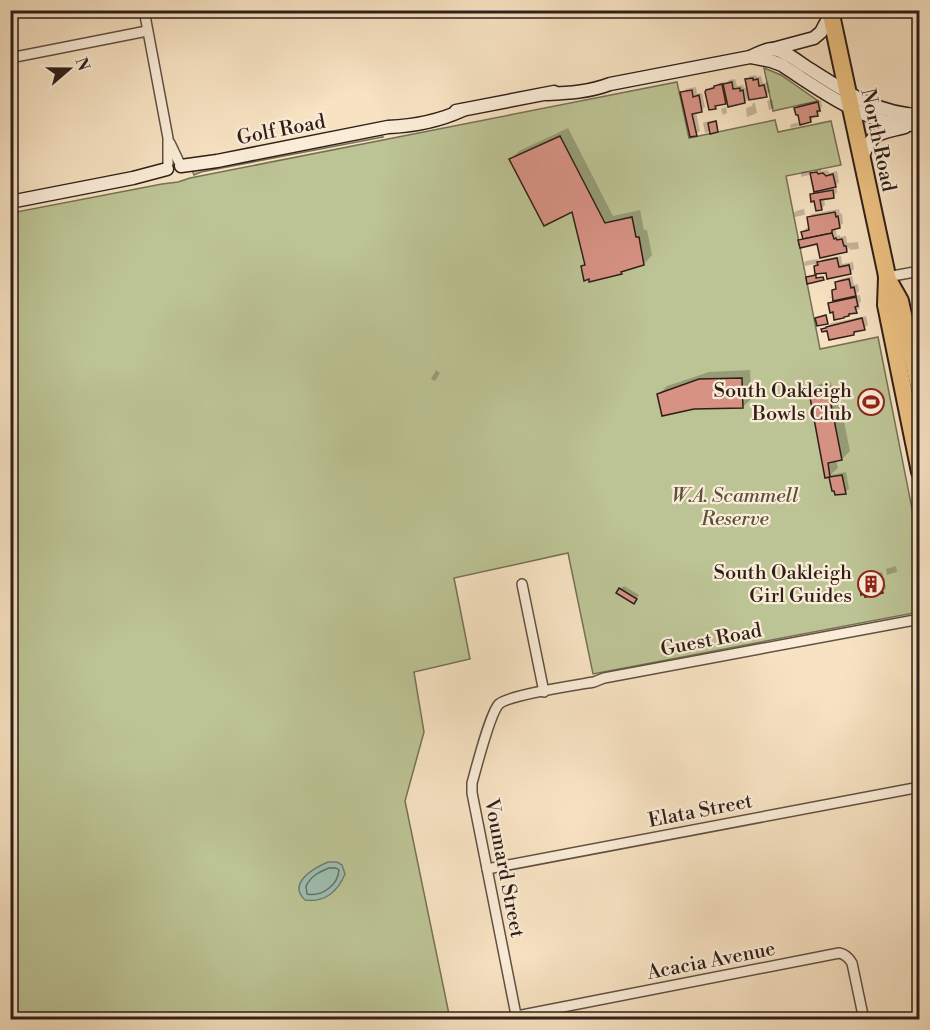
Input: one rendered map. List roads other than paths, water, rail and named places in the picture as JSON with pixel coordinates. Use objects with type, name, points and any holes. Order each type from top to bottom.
[{"type":"highway","name":"North Road","points":[[830,12],[887,278],[886,305],[913,401],[920,471]]},
{"type":"highway","name":"North Road","points":[[887,278],[900,301],[920,391]]},
{"type":"street","points":[[144,10],[174,165]]},
{"type":"street","name":"Golf Road","points":[[10,202],[133,178],[174,165],[217,161],[388,127],[414,117],[547,94],[594,90],[610,84],[750,57],[814,38],[821,32],[830,12]]},
{"type":"street","points":[[10,58],[147,31]]},
{"type":"street","points":[[771,49],[784,53],[875,118],[917,121]]},
{"type":"street","name":"Golf Road","points":[[750,57],[782,65],[849,100]]},
{"type":"street","points":[[861,159],[867,145],[877,134],[917,121]]},
{"type":"street","points":[[887,278],[920,271]]},
{"type":"street","points":[[522,584],[543,692]]},
{"type":"street","name":"Guest Road","points":[[511,699],[616,676],[920,619]]},
{"type":"street","name":"Voumard Street","points":[[511,699],[498,705],[492,715],[472,783],[473,799],[517,1018]]},
{"type":"street","name":"Elata Street","points":[[487,869],[920,787]]},
{"type":"street","name":"Acacia Avenue","points":[[517,1018],[838,953],[843,954],[852,963],[864,1020]]},
{"type":"water","points":[[328,862],[337,862],[342,865],[345,874],[342,880],[325,898],[305,900],[300,894],[301,882],[310,872]]},
{"type":"place","name":"South Oakleigh Bowls Club","points":[[871,402]]},
{"type":"place","name":"South Oakleigh Girl Guides","points":[[871,584]]},
{"type":"park label","name":"W.A. Scammell Reserve","points":[[735,506]]}]
